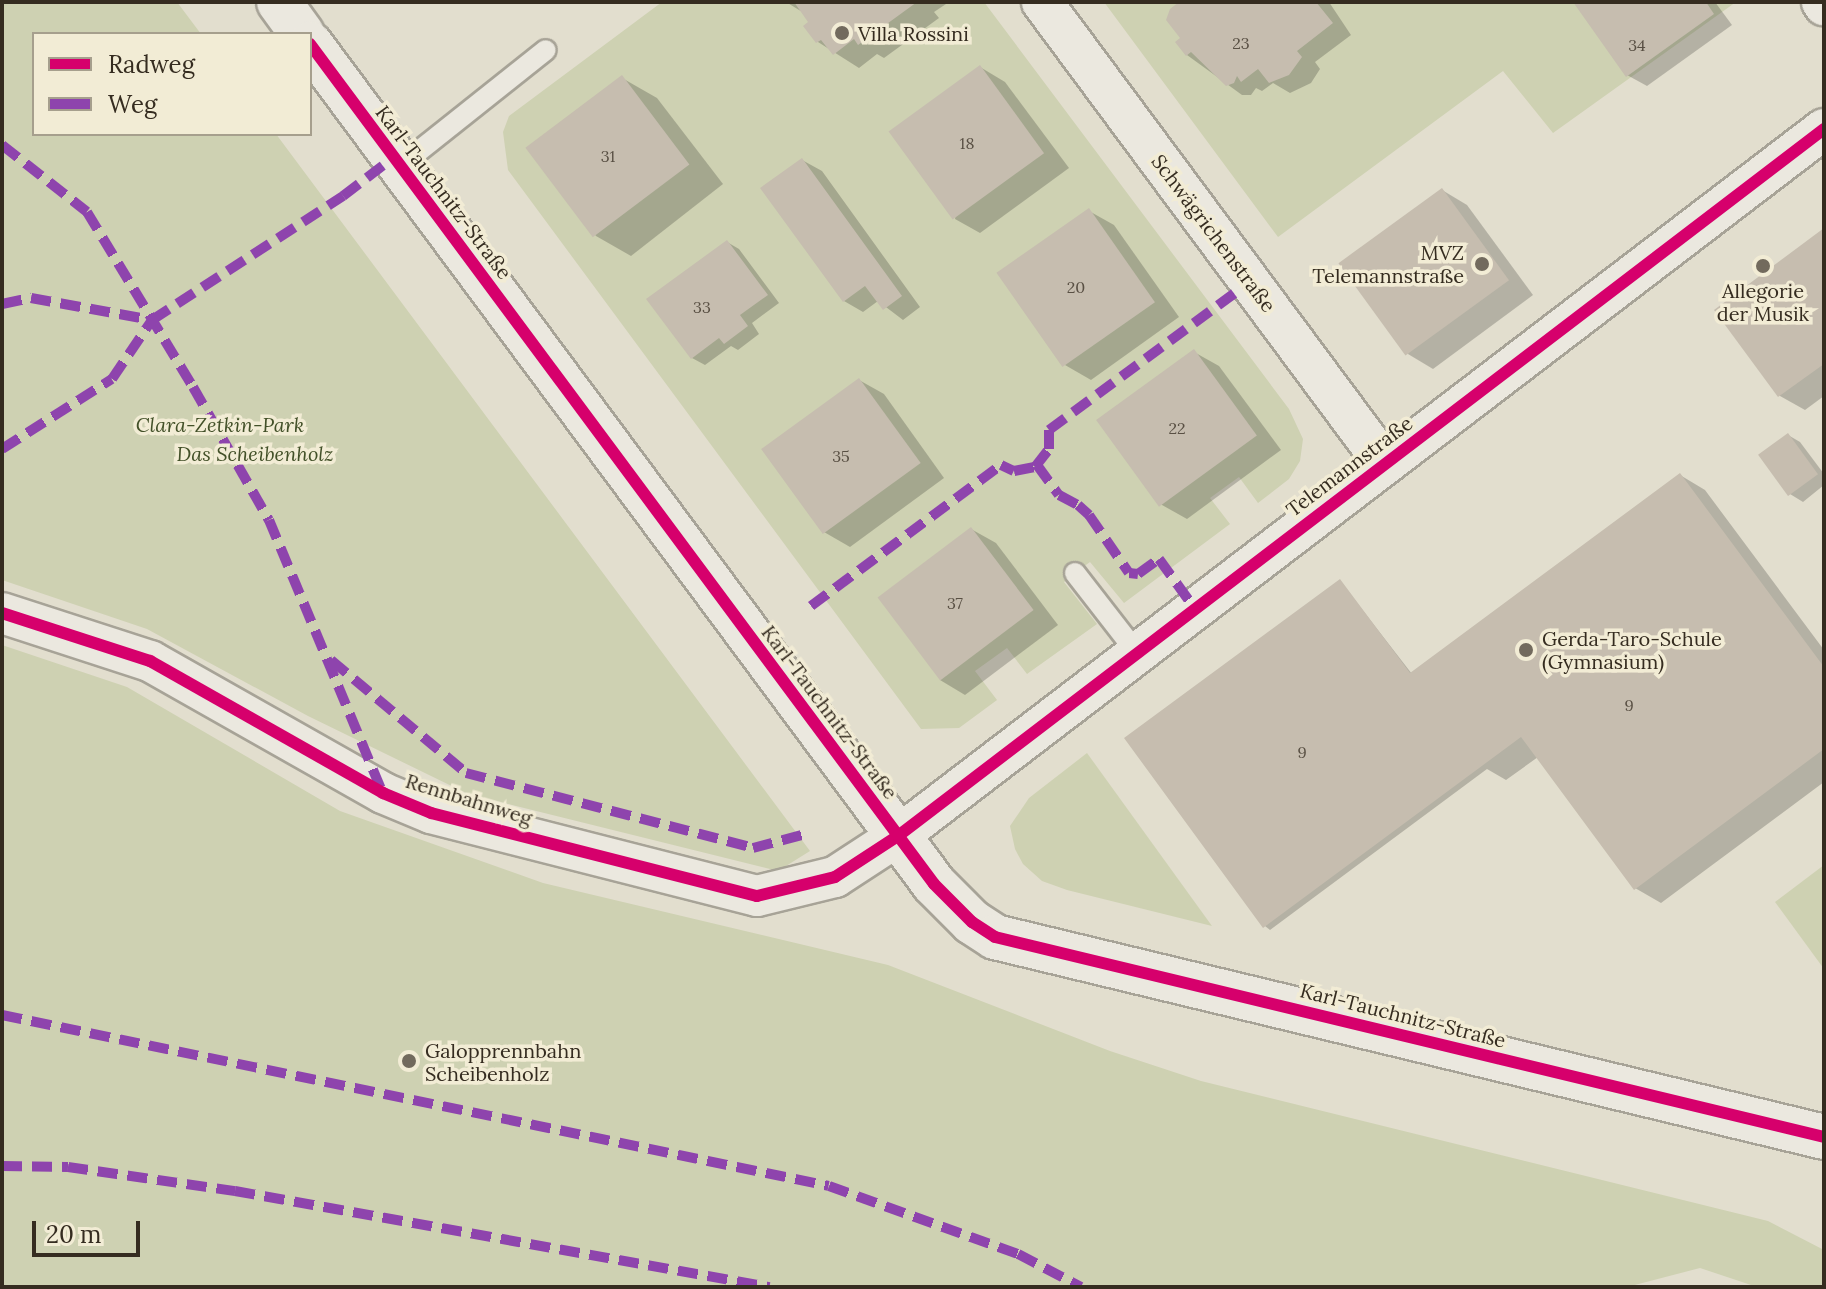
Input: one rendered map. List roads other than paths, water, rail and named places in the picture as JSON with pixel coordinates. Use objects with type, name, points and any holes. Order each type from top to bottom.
[{"type":"main road","points":[[279,2],[301,32]]},
{"type":"main road","name":"Karl-Tauchnitz-Straße","points":[[312,47],[898,836],[956,907],[995,937],[1817,1143]]},
{"type":"street","name":"Schwägrichenstraße","points":[[1042,2],[1385,464]]},
{"type":"street","name":"Telemannstraße","points":[[898,836],[1824,129]]},
{"type":"street","name":"Rennbahnweg","points":[[2,613],[150,661],[383,793],[431,813],[757,896],[835,877],[898,836]]},
{"type":"lane","points":[[400,166],[546,50]]},
{"type":"lane","points":[[1075,573],[1137,653]]},
{"type":"place","name":"Villa Rossini","points":[[842,33]]},
{"type":"place","name":"MVZ Telemannstraße","points":[[1482,264]]},
{"type":"place","name":"Allegorie der Musik","points":[[1763,266]]},
{"type":"place","name":"Gerda-Taro-Schule (Gymnasium)","points":[[1526,650]]},
{"type":"place","name":"Galopprennbahn Scheibenholz","points":[[409,1061]]},
{"type":"park label","name":"Clara-Zetkin-Park","points":[[220,424]]},
{"type":"park label","name":"Das Scheibenholz","points":[[255,453]]}]
